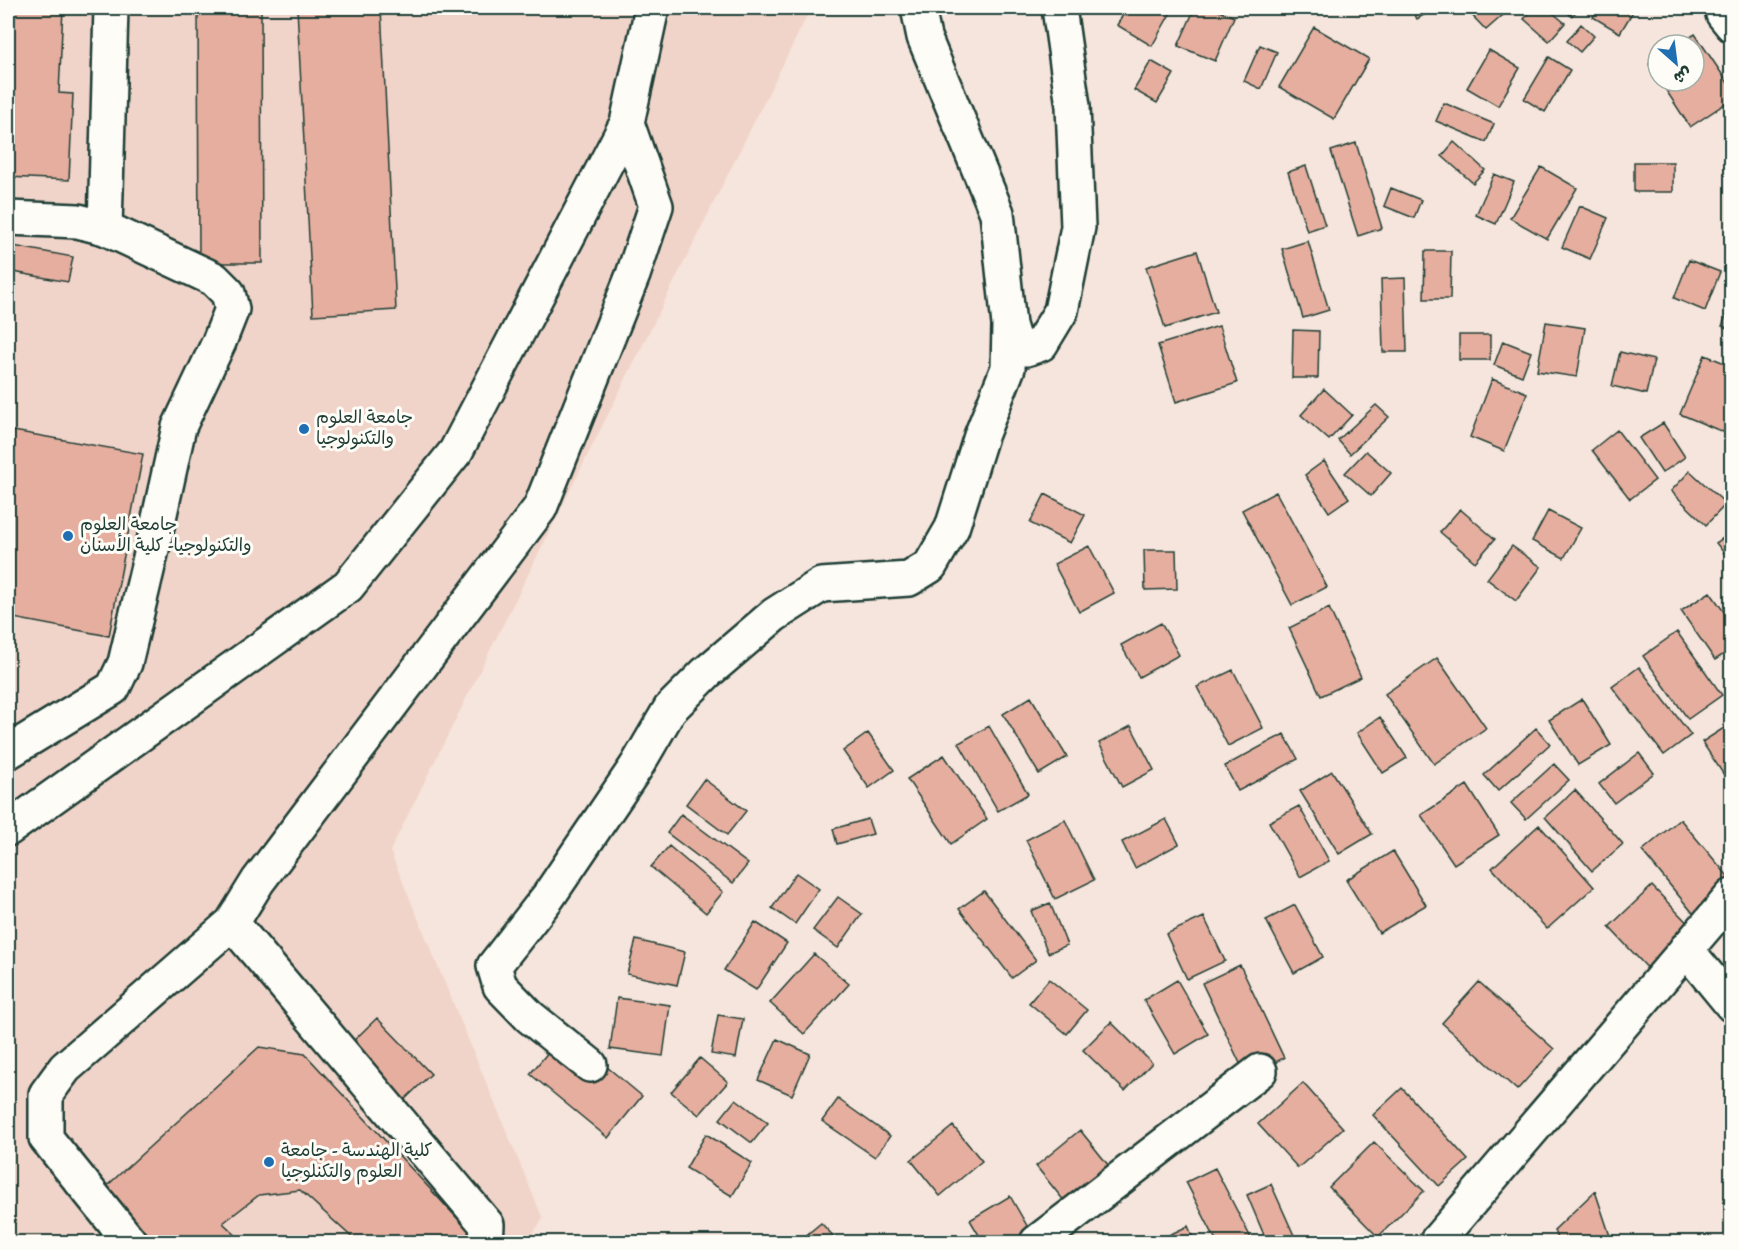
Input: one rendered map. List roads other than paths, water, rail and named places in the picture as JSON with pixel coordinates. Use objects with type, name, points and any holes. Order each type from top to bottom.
[{"type":"street","points":[[105,228],[111,8]]},
{"type":"street","points":[[8,829],[348,586],[456,451],[627,123],[652,8]]},
{"type":"street","points":[[590,1065],[530,1017],[500,987],[494,966],[548,897],[636,767],[670,709],[706,673],[774,615],[821,585],[909,579],[930,566],[951,528],[981,436],[1008,368],[1009,325],[997,213],[924,37],[918,8]]},
{"type":"street","points":[[1009,325],[1015,345],[1026,349],[1041,344],[1061,311],[1078,227],[1072,106],[1059,8]]},
{"type":"street","points":[[1724,8],[1723,14],[1731,26]]},
{"type":"street","points":[[130,1242],[46,1138],[46,1094],[65,1068],[232,923],[258,881],[540,507],[633,275],[656,206],[627,123]]},
{"type":"street","points":[[8,219],[78,221],[105,228],[214,279],[228,293],[232,309],[179,427],[125,663],[113,688],[8,752]]},
{"type":"street","points":[[1436,1242],[1731,896]]},
{"type":"street","points":[[232,923],[487,1225],[486,1242]]},
{"type":"street","points":[[1686,949],[1731,1005]]},
{"type":"street","points":[[1037,1242],[1260,1071]]},
{"type":"place","name":"جامعة العلوم والتكنولوجيا","points":[[304,429]]},
{"type":"place","name":"جامعة العلوم والتكنولوجيا- كلية الأسنان","points":[[68,536]]},
{"type":"place","name":"كلية الهندسة - جامعة العلوم والتكنلوجيا","points":[[269,1162]]}]
